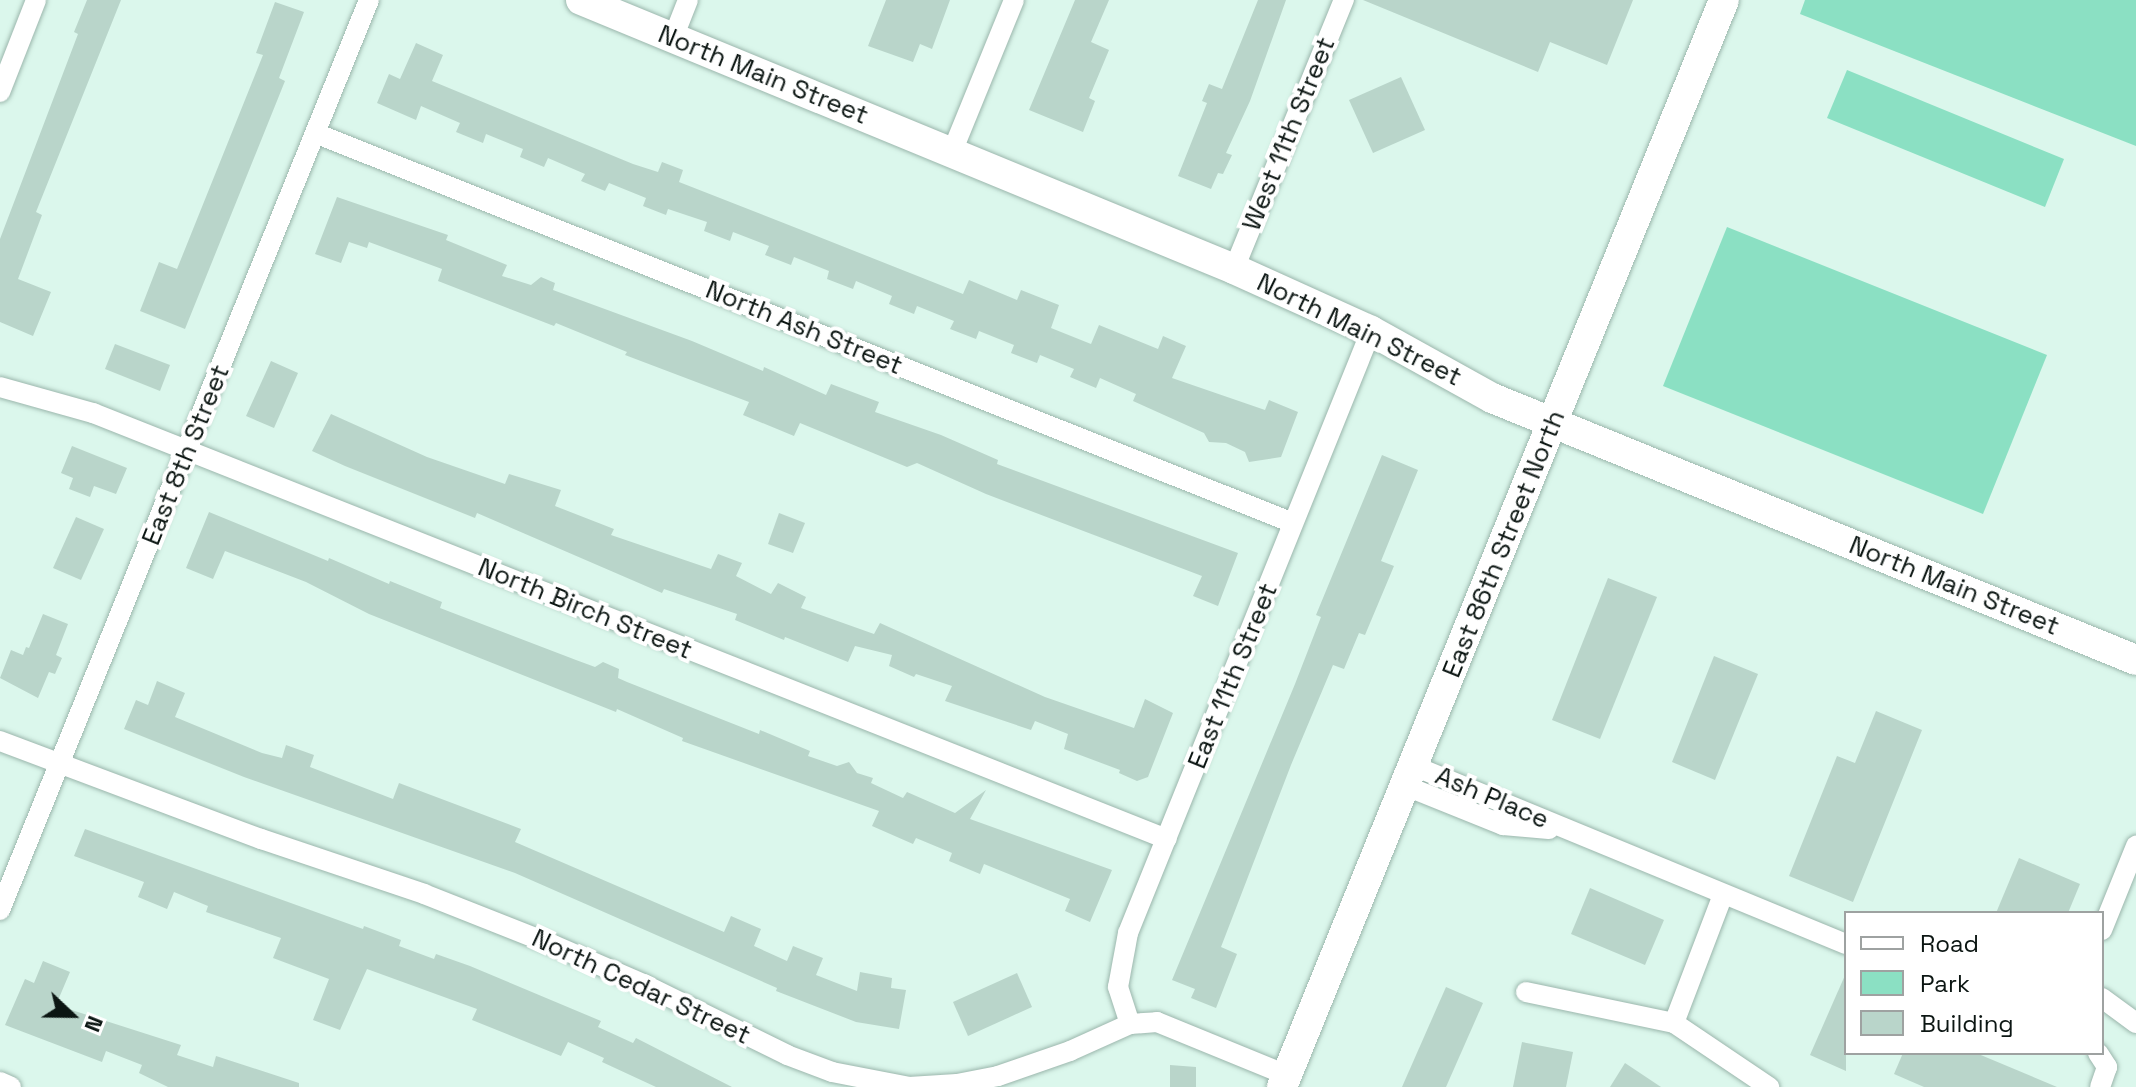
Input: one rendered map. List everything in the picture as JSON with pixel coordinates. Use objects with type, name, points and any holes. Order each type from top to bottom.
[{"type":"main road","name":"North Main Street","points":[[581,0],[1234,269],[1371,331],[1492,398],[2136,660]]},
{"type":"main road","name":"East 86th Street North","points":[[1284,1081],[1724,0]]},
{"type":"street","points":[[1,87],[36,0]]},
{"type":"street","name":"East 8th Street","points":[[0,910],[369,0]]},
{"type":"street","points":[[673,38],[688,0]]},
{"type":"street","points":[[952,152],[1014,0]]},
{"type":"street","name":"West 11th Street","points":[[1234,269],[1344,0]]},
{"type":"street","name":"North Ash Street","points":[[315,133],[1293,523]]},
{"type":"street","name":"East 11th Street","points":[[1130,1024],[1118,987],[1120,960],[1371,331]]},
{"type":"street","name":"North Birch Street","points":[[0,387],[93,413],[1167,839]]},
{"type":"street","name":"North Cedar Street","points":[[0,741],[424,894],[643,984],[787,1055],[868,1081],[909,1087],[957,1084],[998,1076],[1070,1051],[1130,1024],[1157,1022],[1179,1029],[1284,1081]]},
{"type":"street","name":"Ash Place","points":[[1410,776],[1569,831],[1844,943]]},
{"type":"street","points":[[2104,925],[2136,846]]},
{"type":"street","points":[[1674,1023],[1723,895]]},
{"type":"street","points":[[1526,992],[1674,1023],[1769,1087]]},
{"type":"street","points":[[2104,999],[2136,1023]]},
{"type":"street","points":[[2099,1055],[2107,1067],[2100,1087]]},
{"type":"street","points":[[0,1082],[11,1087]]},
{"type":"green space","points":[[1805,0],[2136,0],[2136,146],[1800,14]]},
{"type":"green space","points":[[1847,70],[2064,159],[2045,207],[1827,118]]},
{"type":"green space","points":[[1727,227],[2047,355],[1983,514],[1663,386]]},
{"type":"building","points":[[87,0],[121,0],[36,212],[42,215],[18,279],[51,292],[33,336],[0,322],[0,239],[78,34],[74,32]]},
{"type":"building","points":[[886,0],[950,0],[932,49],[920,44],[913,62],[868,46]]},
{"type":"building","points":[[1075,0],[1109,0],[1091,42],[1109,50],[1089,98],[1095,101],[1083,132],[1029,110]]},
{"type":"building","points":[[1258,0],[1286,0],[1250,101],[1226,153],[1232,155],[1223,174],[1218,173],[1211,189],[1178,176],[1207,103],[1202,101],[1209,84],[1222,89]]},
{"type":"building","points":[[1363,0],[1633,0],[1607,65],[1550,42],[1538,72]]},
{"type":"building","points":[[275,2],[304,12],[279,78],[285,81],[185,329],[140,311],[159,262],[177,269],[263,55],[256,53]]},
{"type":"building","points":[[416,43],[443,55],[432,81],[633,164],[658,172],[662,162],[683,170],[679,182],[963,294],[969,280],[1017,300],[1021,290],[1059,305],[1051,328],[1091,344],[1099,325],[1158,349],[1163,336],[1186,346],[1172,378],[1265,410],[1269,400],[1298,412],[1281,457],[1249,462],[1245,452],[1226,443],[1209,442],[1204,433],[1133,401],[1136,394],[1100,378],[1096,388],[1070,377],[1074,369],[1040,355],[1037,363],[1011,353],[1014,345],[979,331],[976,339],[950,329],[954,321],[917,306],[914,314],[889,304],[892,296],[856,281],[853,289],[827,279],[829,271],[794,257],[791,265],[765,255],[769,246],[733,232],[730,241],[704,231],[707,222],[668,209],[666,215],[643,206],[646,198],[609,183],[605,191],[581,181],[585,174],[548,158],[544,167],[520,157],[523,149],[486,134],[483,143],[456,132],[460,123],[421,106],[416,120],[377,103],[389,74],[400,79]]},
{"type":"building","points":[[1401,77],[1425,130],[1373,153],[1349,100]]},
{"type":"building","points":[[337,197],[448,235],[446,240],[507,265],[502,276],[531,285],[541,277],[555,283],[553,290],[692,341],[763,371],[764,367],[826,395],[831,384],[879,402],[875,412],[941,435],[998,460],[997,464],[1238,553],[1218,606],[1193,596],[1202,576],[986,494],[917,463],[907,467],[800,423],[794,436],[743,415],[749,402],[625,355],[627,352],[556,323],[554,326],[438,281],[442,269],[369,242],[367,248],[349,242],[341,263],[315,254]]},
{"type":"building","points":[[115,344],[170,365],[160,391],[105,369]]},
{"type":"building","points":[[271,361],[298,373],[274,428],[246,416]]},
{"type":"building","points":[[331,414],[427,457],[505,484],[509,474],[561,490],[555,506],[614,529],[611,535],[711,569],[718,554],[742,563],[736,576],[771,594],[778,583],[806,597],[801,608],[874,634],[880,623],[1045,697],[1134,728],[1145,699],[1173,713],[1148,777],[1137,781],[1119,773],[1120,770],[1064,749],[1068,734],[1035,721],[1031,730],[945,701],[952,686],[916,674],[914,677],[889,666],[892,655],[855,646],[848,662],[785,637],[784,640],[735,620],[737,614],[664,589],[662,593],[477,513],[475,518],[345,466],[312,451]]},
{"type":"building","points":[[72,446],[127,468],[116,494],[94,486],[90,497],[69,489],[73,478],[61,473]]},
{"type":"building","points":[[1382,455],[1418,470],[1381,561],[1394,566],[1365,635],[1359,633],[1344,669],[1333,665],[1291,765],[1221,947],[1237,954],[1216,1008],[1191,998],[1195,989],[1172,980],[1295,684],[1321,617],[1316,615]]},
{"type":"building","points":[[209,512],[328,561],[329,558],[389,584],[390,581],[442,602],[440,608],[576,660],[595,667],[603,662],[619,669],[618,678],[759,734],[760,730],[810,751],[808,756],[837,766],[849,762],[857,773],[873,778],[871,783],[903,798],[907,792],[955,813],[986,790],[970,819],[1112,870],[1090,922],[1065,911],[1070,899],[984,864],[980,874],[949,861],[952,853],[916,838],[913,844],[872,826],[879,811],[682,741],[683,738],[617,709],[616,712],[369,614],[306,582],[225,551],[213,579],[186,568]]},
{"type":"building","points":[[779,513],[805,523],[793,553],[768,544]]},
{"type":"building","points":[[76,517],[104,529],[81,580],[53,568]]},
{"type":"building","points":[[1608,578],[1657,597],[1600,739],[1552,720]]},
{"type":"building","points":[[43,614],[68,624],[56,655],[62,658],[55,674],[49,672],[38,698],[0,678],[11,650],[23,655],[26,647],[29,648]]},
{"type":"building","points":[[1714,656],[1758,674],[1715,780],[1672,762]]},
{"type":"building","points":[[157,681],[185,693],[175,717],[262,753],[282,758],[286,745],[314,755],[310,767],[393,799],[399,783],[521,829],[515,842],[724,932],[731,916],[761,929],[754,946],[787,961],[793,946],[823,958],[816,975],[857,991],[860,972],[892,978],[891,988],[906,990],[899,1029],[856,1022],[776,991],[777,988],[515,873],[244,777],[124,729],[136,700],[148,705]]},
{"type":"building","points":[[1876,711],[1922,730],[1853,902],[1789,876],[1837,756],[1855,763]]},
{"type":"building","points":[[85,829],[363,929],[364,926],[401,940],[399,946],[434,959],[436,954],[470,966],[601,1021],[598,1027],[633,1043],[636,1038],[732,1087],[656,1087],[568,1042],[561,1056],[472,1020],[477,1009],[367,969],[340,1030],[313,1020],[329,979],[273,958],[281,938],[206,912],[208,906],[174,892],[167,909],[138,897],[144,882],[74,856]]},
{"type":"building","points":[[2019,858],[2080,884],[2069,911],[1997,911]]},
{"type":"building","points":[[1590,888],[1664,920],[1645,965],[1571,934]]},
{"type":"building","points":[[43,961],[70,972],[56,1005],[181,1045],[177,1055],[213,1067],[216,1056],[299,1083],[299,1087],[168,1087],[139,1073],[142,1065],[106,1051],[102,1062],[5,1025],[25,979],[34,983]]},
{"type":"building","points":[[1017,973],[1032,1007],[968,1036],[953,1002]]},
{"type":"building","points":[[1844,978],[1846,1071],[1810,1055]]},
{"type":"building","points":[[1446,987],[1483,1003],[1446,1087],[1402,1087]]},
{"type":"building","points":[[1522,1042],[1573,1052],[1566,1087],[1513,1087]]},
{"type":"building","points":[[1902,1055],[1981,1055],[2057,1087],[1924,1087],[1894,1074]]},
{"type":"building","points":[[1625,1063],[1661,1087],[1610,1087]]},
{"type":"building","points":[[1170,1065],[1196,1067],[1196,1087],[1170,1087]]}]
